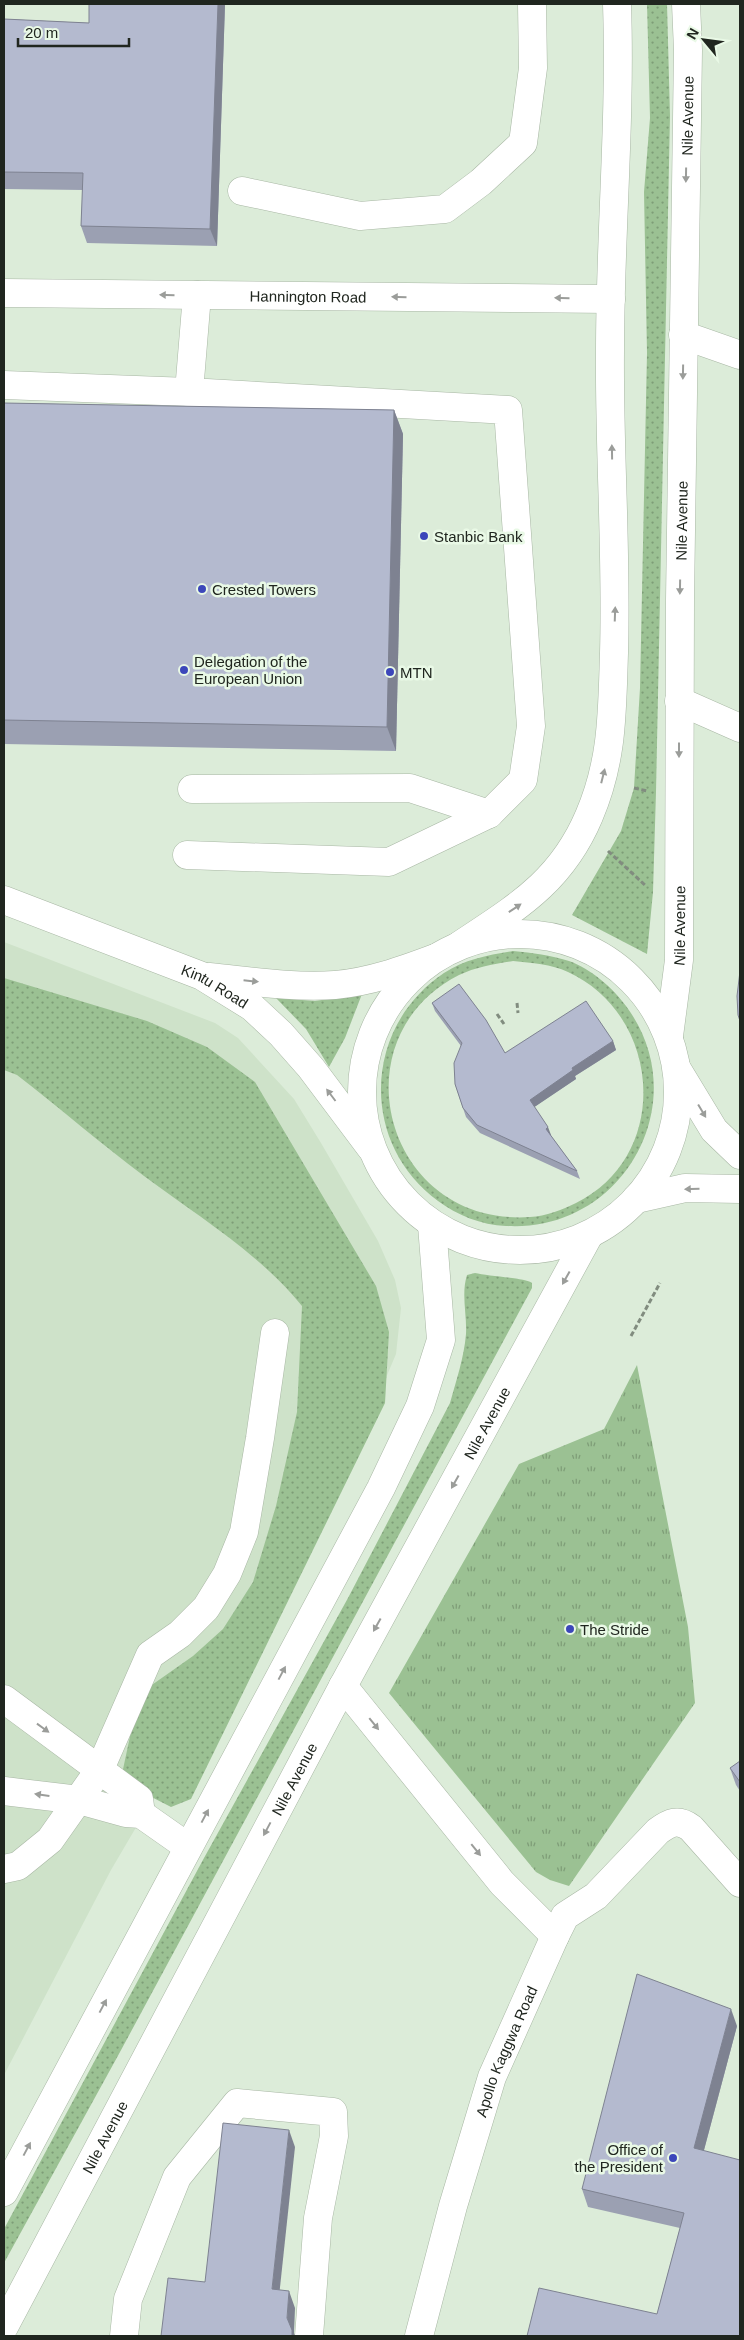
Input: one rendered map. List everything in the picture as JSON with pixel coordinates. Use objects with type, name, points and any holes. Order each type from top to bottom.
[{"type":"main road","points":[[242,191],[360,216],[445,208],[481,182],[523,143],[532,68],[532,4]]},
{"type":"main road","points":[[202,976],[289,985],[336,985],[386,976],[435,958],[460,945],[528,900],[569,854],[581,832],[601,783],[611,740],[616,604],[611,299],[617,4]]},
{"type":"main road","name":"Nile Avenue","points":[[669,1036],[679,960],[679,701],[688,50],[686,4]]},
{"type":"main road","name":"Hannington Road","points":[[4,293],[611,299]]},
{"type":"main road","points":[[189,392],[197,295]]},
{"type":"main road","points":[[683,335],[740,355]]},
{"type":"main road","points":[[4,385],[189,392],[508,410],[531,726],[523,780],[489,814],[389,862],[187,855]]},
{"type":"main road","points":[[679,701],[740,728]]},
{"type":"main road","points":[[192,789],[410,788],[489,814]]},
{"type":"main road","name":"Kintu Road","points":[[4,900],[202,976],[252,1007],[281,1034],[311,1068],[371,1148]]},
{"type":"main road","points":[[435,958],[411,977],[391,1001],[376,1028],[366,1057],[362,1088],[363,1118],[371,1148],[386,1178],[407,1204],[432,1225],[463,1241],[498,1250],[533,1251],[568,1244],[589,1235],[613,1219],[636,1199],[660,1166],[672,1135],[678,1103],[677,1069],[669,1036],[654,1008],[635,983],[612,962],[584,946],[553,937],[522,934],[490,936],[460,945]]},
{"type":"main road","points":[[677,1069],[714,1130],[740,1155]]},
{"type":"main road","points":[[636,1199],[685,1188],[740,1189]]},
{"type":"main road","points":[[4,2192],[381,1488],[420,1406],[441,1340],[432,1225]]},
{"type":"main road","name":"Nile Avenue","points":[[4,2327],[343,1686],[589,1235]]},
{"type":"main road","points":[[4,1869],[18,1866],[50,1840],[100,1769],[150,1655],[180,1634],[206,1608],[227,1574],[244,1532],[275,1333]]},
{"type":"main road","points":[[343,1686],[502,1883],[555,1936]]},
{"type":"main road","points":[[4,1699],[139,1799],[141,1814]]},
{"type":"main road","points":[[4,1791],[79,1800],[126,1813],[141,1814],[188,1847]]},
{"type":"main road","name":"Apollo Kaggwa Road","points":[[419,2336],[453,2206],[492,2077],[564,1916],[596,1896],[658,1831],[669,1823],[684,1823],[691,1828],[740,1883]]},
{"type":"main road","points":[[124,2336],[128,2299],[177,2177],[237,2103],[332,2112],[334,2136],[318,2218],[309,2336]]},
{"type":"path","points":[[601,783],[679,794]]},
{"type":"path","points":[[581,832],[610,852],[653,892]]},
{"type":"path","points":[[517,1002],[518,1012]]},
{"type":"path","points":[[497,1014],[504,1024]]},
{"type":"path","points":[[631,1336],[660,1283]]},
{"type":"shaded area","points":[[4,942],[215,1023],[238,1038],[294,1099],[321,1143],[378,1241],[395,1280],[401,1308],[396,1354],[380,1392],[239,1652],[111,1870],[4,2075]]},
{"type":"green space","points":[[647,4],[667,4],[670,116],[656,792],[653,892],[647,954],[572,915],[621,831],[634,788],[640,688],[647,353],[644,192],[650,118]]},
{"type":"green space","points":[[513,951],[541,954],[569,961],[601,979],[626,1006],[646,1043],[654,1081],[650,1119],[636,1154],[614,1185],[584,1208],[548,1222],[506,1226],[479,1221],[453,1211],[438,1201],[412,1177],[394,1148],[384,1118],[381,1086],[386,1054],[398,1023],[417,996],[444,973],[460,964],[477,958]],"holes":[[[513,961],[541,964],[562,969],[599,992],[622,1020],[637,1052],[643,1086],[640,1121],[628,1153],[607,1181],[571,1206],[548,1214],[530,1217],[480,1212],[440,1192],[411,1161],[394,1123],[389,1082],[397,1041],[421,1004],[465,972]]]},
{"type":"green space","points":[[4,978],[147,1021],[207,1047],[255,1082],[376,1286],[389,1332],[385,1403],[191,1799],[171,1807],[136,1789],[122,1774],[139,1694],[193,1656],[223,1629],[253,1582],[276,1506],[297,1412],[302,1306],[267,1269],[228,1236],[128,1164],[17,1075],[4,1070]]},
{"type":"green space","points":[[362,994],[345,1038],[329,1067],[306,1029],[276,998],[315,1001]]},
{"type":"green space","points":[[475,1273],[528,1281],[532,1283],[532,1288],[120,2052],[4,2263],[4,2229],[204,1858],[348,1598],[450,1403],[465,1343],[465,1282],[467,1275]]},
{"type":"green space","points":[[637,1365],[688,1627],[695,1703],[569,1886],[550,1880],[536,1872],[389,1693],[519,1464],[604,1429]]},
{"type":"building","points":[[89,4],[218,4],[210,229],[81,226],[83,173],[4,172],[4,19],[89,23]]},
{"type":"building","name":"Crested Towers","points":[[4,403],[394,410],[387,727],[4,720]]},
{"type":"building","points":[[740,971],[740,1021],[737,996]]},
{"type":"building","points":[[459,984],[486,1020],[505,1053],[586,1001],[613,1041],[572,1068],[573,1070],[530,1100],[548,1127],[546,1129],[577,1171],[477,1125],[463,1108],[455,1084],[454,1063],[462,1043],[432,1003]]},
{"type":"building","points":[[740,1761],[740,1782],[730,1768]]},
{"type":"building","points":[[637,1974],[731,2009],[694,2148],[740,2160],[740,2336],[527,2336],[539,2288],[657,2314],[684,2213],[582,2189]]},
{"type":"building","points":[[223,2123],[289,2130],[272,2289],[289,2291],[287,2318],[292,2330],[292,2336],[161,2336],[168,2278],[205,2282]]},
{"type":"place","name":"Stanbic Bank","points":[[424,536]]},
{"type":"place","name":"Crested Towers","points":[[202,589]]},
{"type":"place","name":"Delegation of the European Union","points":[[184,670]]},
{"type":"place","name":"MTN","points":[[390,672]]},
{"type":"place","name":"The Stride","points":[[570,1629]]},
{"type":"place","name":"Office of the President","points":[[673,2158]]}]
